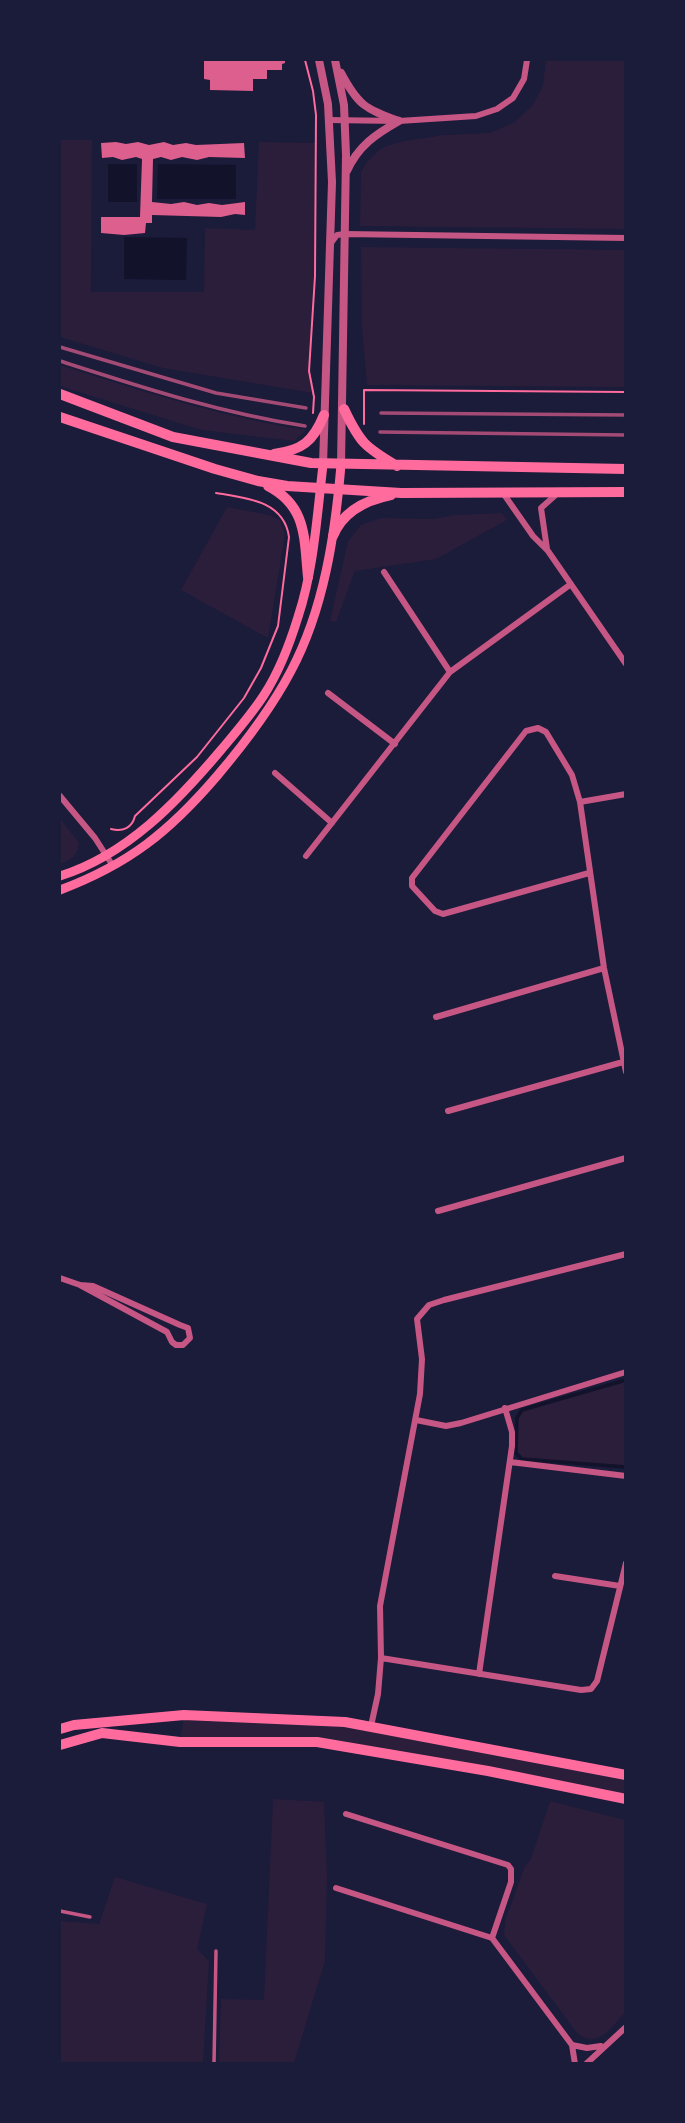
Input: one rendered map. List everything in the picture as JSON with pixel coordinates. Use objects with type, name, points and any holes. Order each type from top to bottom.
[{"type":"main road","points":[[60,394],[173,437],[323,464],[625,469]]},
{"type":"main road","points":[[344,409],[363,443],[397,466]]},
{"type":"main road","points":[[267,456],[296,449],[304,444],[315,435],[324,415]]},
{"type":"main road","points":[[60,417],[177,457],[258,481],[287,486],[401,493],[625,492]]},
{"type":"main road","points":[[60,876],[105,855],[139,834],[167,810],[265,694],[299,616],[308,577],[323,464]]},
{"type":"main road","points":[[60,890],[96,877],[167,830],[245,743],[276,698],[292,668],[311,621],[326,574],[341,465]]},
{"type":"main road","points":[[258,481],[282,494],[295,508],[303,529],[308,577]]},
{"type":"main road","points":[[333,536],[336,527],[360,504],[401,493]]},
{"type":"main road","points":[[60,1729],[74,1725],[184,1715],[331,1721],[371,1726],[625,1775]]},
{"type":"main road","points":[[60,1745],[102,1733],[180,1742],[317,1742],[462,1766],[625,1799]]},
{"type":"street","points":[[319,60],[326,85],[332,182],[323,464]]},
{"type":"street","points":[[328,120],[399,121],[476,116],[497,109],[513,98],[524,79],[527,60]]},
{"type":"street","points":[[335,62],[359,103],[399,121]]},
{"type":"street","points":[[335,62],[345,121],[344,409],[341,465]]},
{"type":"street","points":[[345,174],[354,156],[366,142],[399,121]]},
{"type":"street","points":[[331,243],[337,235],[345,234],[625,239]]},
{"type":"street","points":[[501,492],[533,536],[548,551],[625,664]]},
{"type":"street","points":[[548,551],[541,508],[560,492]]},
{"type":"street","points":[[384,572],[450,672]]},
{"type":"street","points":[[306,856],[450,672],[571,584]]},
{"type":"street","points":[[328,693],[395,744]]},
{"type":"street","points":[[589,873],[443,914],[435,911],[412,886],[412,878],[526,731],[538,728],[546,732],[572,775],[580,802],[604,968],[625,1072]]},
{"type":"street","points":[[275,773],[332,824]]},
{"type":"street","points":[[580,802],[625,794]]},
{"type":"street","points":[[60,796],[113,866]]},
{"type":"street","points":[[436,1017],[604,968]]},
{"type":"street","points":[[449,1111],[623,1062]]},
{"type":"street","points":[[438,1211],[625,1157]]},
{"type":"street","points":[[371,1726],[378,1695],[380,1606],[416,1420],[422,1359],[417,1319],[429,1306],[444,1300],[625,1254]]},
{"type":"street","points":[[60,1279],[80,1285],[167,1332],[176,1345],[183,1345],[190,1338],[188,1328],[93,1286],[80,1285]]},
{"type":"street","points":[[416,1420],[446,1426],[625,1372]]},
{"type":"street","points":[[479,1674],[510,1462],[512,1432],[505,1408]]},
{"type":"street","points":[[510,1462],[625,1476]]},
{"type":"street","points":[[380,1658],[581,1690],[591,1689],[597,1681],[625,1563]]},
{"type":"street","points":[[555,1576],[620,1586]]},
{"type":"street","points":[[346,1814],[508,1865],[511,1869],[511,1882],[492,1938]]},
{"type":"street","points":[[336,1888],[492,1938],[572,2045],[575,2063]]},
{"type":"street","points":[[586,2063],[625,2026]]},
{"type":"street","points":[[572,2045],[587,2048],[605,2045]]},
{"type":"lane","points":[[60,1912],[90,1917]]},
{"type":"lane","points":[[214,2063],[216,1951]]},
{"type":"path","points":[[305,60],[316,115],[315,276],[309,371],[314,397],[313,423]]},
{"type":"path","points":[[364,428],[364,390],[625,392]]},
{"type":"path","points":[[111,830],[118,831],[133,823],[135,816],[197,757],[244,698],[261,668],[278,626],[288,527],[282,516],[259,501],[216,493]]},
{"type":"shaded area","points":[[546,60],[625,60],[625,229],[360,226],[361,172],[379,150],[405,141],[444,135],[490,133],[515,122],[533,105],[543,85]]},
{"type":"shaded area","points":[[60,140],[92,140],[91,292],[204,292],[205,228],[255,230],[259,142],[315,143],[314,271],[308,371],[313,393],[163,368],[60,337]]},
{"type":"shaded area","points":[[108,164],[137,164],[137,202],[108,202]]},
{"type":"shaded area","points":[[158,164],[236,165],[236,199],[157,199]]},
{"type":"shaded area","points":[[124,237],[187,238],[186,280],[124,279]]},
{"type":"shaded area","points":[[361,247],[625,250],[625,387],[367,385],[362,327]]},
{"type":"shaded area","points":[[60,365],[212,411],[306,430],[294,441],[201,430],[60,386]]},
{"type":"shaded area","points":[[227,507],[269,515],[280,520],[285,535],[268,638],[181,590]]},
{"type":"shaded area","points":[[502,513],[507,520],[436,559],[355,571],[336,622],[330,621],[348,541],[361,525],[381,518],[434,519],[455,515]]},
{"type":"shaded area","points":[[60,818],[79,843],[73,857],[60,864]]},
{"type":"shaded area","points":[[625,1380],[625,1467],[522,1459],[516,1453],[517,1418],[522,1410]]},
{"type":"shaded area","points":[[184,1715],[318,1720],[625,1775],[625,1799],[342,1745],[180,1742]]},
{"type":"shaded area","points":[[273,1799],[324,1802],[327,1877],[325,1961],[294,2063],[219,2063],[221,1999],[264,2000]]},
{"type":"shaded area","points":[[550,1801],[625,1820],[625,2012],[610,2030],[598,2038],[585,2038],[577,2033],[504,1935],[505,1921],[525,1866],[531,1859]]},
{"type":"shaded area","points":[[115,1877],[207,1904],[197,1949],[209,1961],[203,2063],[60,2063],[60,1921],[99,1924]]},
{"type":"building","points":[[204,60],[285,60],[285,63],[282,64],[282,70],[267,70],[267,79],[253,79],[253,91],[210,90],[210,80],[204,79]]},
{"type":"building","points":[[164,142],[173,145],[244,143],[245,158],[153,159],[152,202],[222,205],[245,202],[245,215],[152,215],[152,223],[146,223],[145,233],[101,233],[101,217],[140,217],[142,159],[102,158],[101,143],[149,145]]},
{"type":"waterway","points":[[626,1380],[522,1410],[517,1418],[516,1453],[522,1459],[626,1467]]},
{"type":"railway","points":[[60,347],[216,393],[306,408]]},
{"type":"railway","points":[[60,361],[211,407],[305,426]]},
{"type":"railway","points":[[381,413],[626,415]]},
{"type":"railway","points":[[380,432],[626,435]]}]
